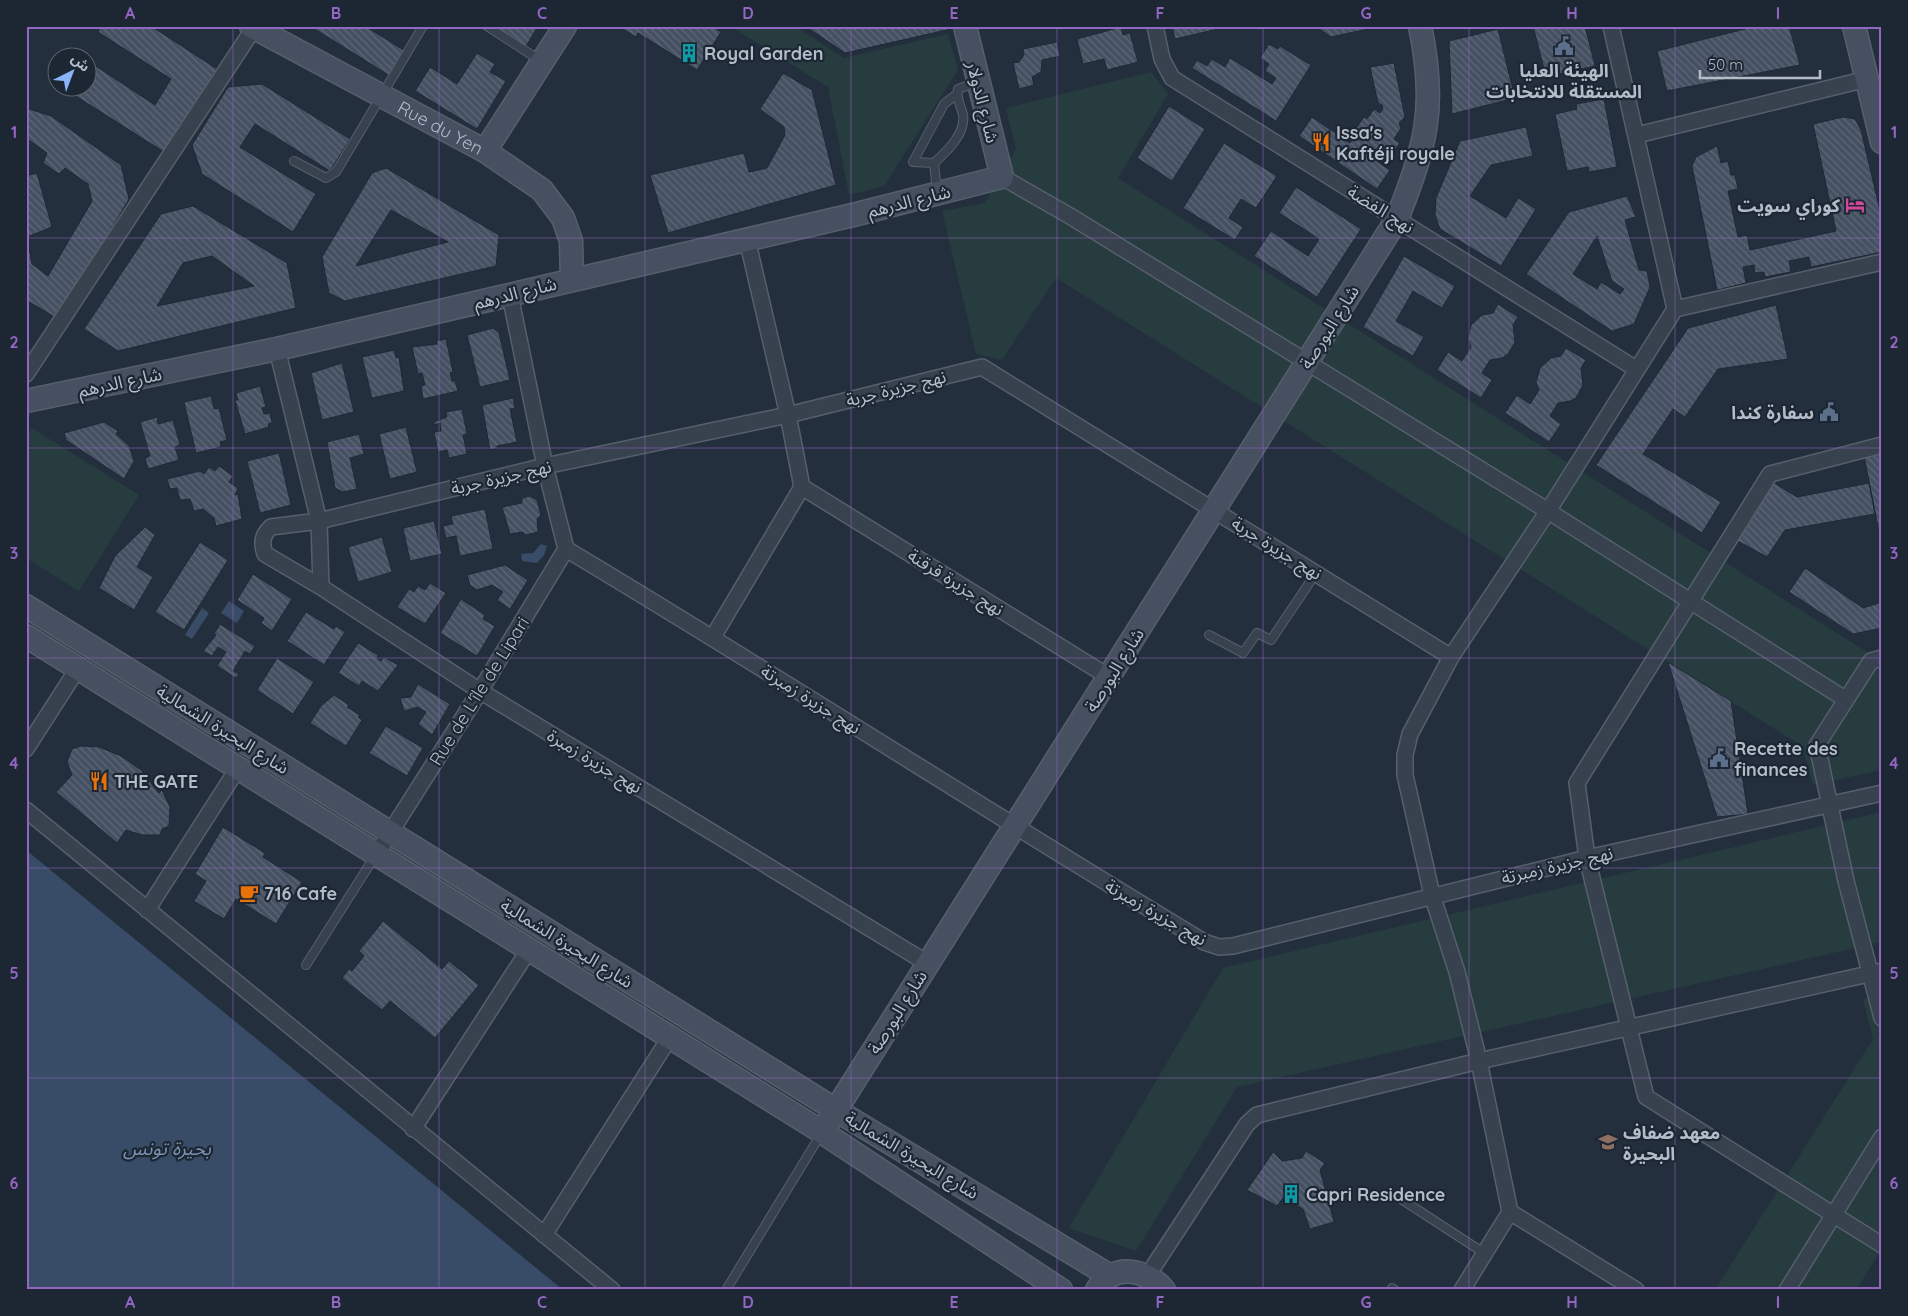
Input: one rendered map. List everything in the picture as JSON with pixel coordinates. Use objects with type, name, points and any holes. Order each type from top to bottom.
[{"type":"street","points":[[485,151],[565,26]]},
{"type":"street","name":"شارع الدولار","points":[[965,26],[1002,177]]},
{"type":"street","name":"نهج الفضة","points":[[1155,26],[1162,59],[1172,78],[1636,369]]},
{"type":"street","name":"شارع البورصة","points":[[822,1132],[1397,219],[1418,166],[1428,127],[1429,93],[1425,51],[1420,26]]},
{"type":"street","points":[[1611,26],[1675,309]]},
{"type":"street","points":[[1854,26],[1882,142]]},
{"type":"street","name":"Rue du Yen","points":[[252,27],[485,151],[542,190],[563,218],[571,242],[572,279]]},
{"type":"street","points":[[26,374],[252,27]]},
{"type":"street","points":[[1637,135],[1867,79]]},
{"type":"street","points":[[1002,177],[1079,221],[1548,511],[1845,699]]},
{"type":"street","name":"شارع الدرهم","points":[[26,401],[277,348],[747,239],[1002,177]]},
{"type":"street","points":[[713,637],[802,487],[788,415],[747,239]]},
{"type":"street","points":[[1462,1290],[1510,1212],[1479,1062],[1457,972],[1432,895],[1405,775],[1405,754],[1410,734],[1451,657],[1548,511],[1675,309],[1882,262]]},
{"type":"street","points":[[510,294],[545,466],[566,549]]},
{"type":"street","points":[[277,348],[319,521],[321,587]]},
{"type":"street","name":"نهج جزيرة جربة","points":[[266,554],[262,539],[271,527],[319,521],[545,466],[788,415],[982,367],[1451,657]]},
{"type":"street","points":[[1882,445],[1770,474],[1576,783],[1586,858],[1646,1097],[1882,1245]]},
{"type":"street","name":"نهج جزيرة قرقنة","points":[[802,487],[1110,677]]},
{"type":"street","name":"نهج جزيرة زمبرتة","points":[[566,549],[713,637],[1013,827],[1204,942],[1219,947],[1233,946],[1586,858],[1882,793]]},
{"type":"street","name":"Rue de L'île de Lipari","points":[[376,855],[480,691],[566,549]]},
{"type":"street","name":"نهج جزيرة زمبرة","points":[[266,554],[321,587],[480,691],[927,963]]},
{"type":"street","name":"شارع البحيرة الشمالية","points":[[26,606],[836,1110],[1104,1283]]},
{"type":"street","name":"شارع البحيرة الشمالية","points":[[26,636],[376,855],[530,948],[822,1132],[1061,1290]]},
{"type":"street","points":[[1882,658],[1871,661],[1817,745],[1846,881],[1876,972],[1882,1018]]},
{"type":"street","points":[[26,749],[78,668]]},
{"type":"street","points":[[147,910],[238,768]]},
{"type":"street","points":[[26,810],[413,1129],[612,1290]]},
{"type":"street","points":[[413,1129],[530,948]]},
{"type":"street","points":[[1104,1283],[1133,1271],[1156,1282],[1247,1124],[1257,1115],[1479,1062],[1876,972]]},
{"type":"street","points":[[544,1235],[670,1037]]},
{"type":"street","points":[[1787,1290],[1882,1137]]},
{"type":"street","points":[[1510,1212],[1636,1290]]},
{"type":"lane","points":[[294,161],[326,178],[331,177],[336,172],[380,95],[423,26]]},
{"type":"lane","points":[[487,26],[542,62]]},
{"type":"lane","points":[[957,94],[949,98],[944,104],[913,162],[918,164],[934,164],[952,147],[964,121],[957,94],[959,87],[978,81]]},
{"type":"lane","points":[[934,164],[938,193]]},
{"type":"lane","points":[[1209,635],[1242,653],[1257,633],[1271,640],[1316,573]]},
{"type":"lane","points":[[306,965],[376,855]]},
{"type":"lane","name":"شارع البورصة","points":[[726,1290],[822,1132]]},
{"type":"lane","points":[[1401,1199],[1484,1253]]},
{"type":"green space","points":[[730,26],[794,26],[844,58],[948,34],[958,70],[884,186],[849,195],[828,87]]},
{"type":"green space","points":[[1151,72],[1168,94],[1118,178],[1867,652],[1882,649],[1882,770],[1813,785],[1802,746],[1056,278],[1002,360],[976,354],[942,211],[985,203],[1016,149],[1006,108]]},
{"type":"green space","points":[[32,428],[139,495],[79,591],[26,558],[26,437]]},
{"type":"green space","points":[[1882,812],[1882,942],[1237,1087],[1136,1251],[1069,1228],[1223,968]]},
{"type":"green space","points":[[1882,994],[1882,1249],[1856,1290],[1715,1290],[1873,1039],[1863,999]]},
{"type":"water","points":[[541,544],[547,546],[544,555],[537,563],[522,561],[521,554],[533,553]]},
{"type":"water","points":[[229,601],[244,611],[237,623],[221,613]]},
{"type":"water","points":[[202,608],[209,613],[192,639],[185,635]]},
{"type":"water","name":"بحيرة تونس","points":[[26,850],[563,1290],[26,1290]]},
{"type":"building","points":[[101,26],[151,26],[217,69],[164,152],[79,98],[98,98],[98,68],[155,105],[171,79],[98,32]]},
{"type":"building","points":[[310,26],[365,26],[405,51],[390,76]]},
{"type":"building","points":[[503,26],[538,26],[525,48],[499,31]]},
{"type":"building","name":"Royal Garden","points":[[618,26],[712,26],[721,32],[697,70],[638,33],[636,37]]},
{"type":"building","points":[[805,26],[950,26],[951,29],[845,53]]},
{"type":"building","points":[[1172,26],[1231,26],[1175,39]]},
{"type":"building","points":[[1315,26],[1382,26],[1331,37]]},
{"type":"building","name":"الهيئة العليا المستقلة للانتخابات","points":[[1533,26],[1585,26],[1595,66],[1546,77]]},
{"type":"building","points":[[1757,26],[1789,26],[1800,65],[1667,91],[1657,51]]},
{"type":"building","points":[[1121,27],[1123,35],[1130,33],[1138,62],[1107,70],[1104,59],[1083,64],[1077,39]]},
{"type":"building","points":[[1498,29],[1515,98],[1452,114],[1449,41]]},
{"type":"building","points":[[1057,42],[1060,56],[1042,60],[1041,72],[1032,77],[1034,85],[1019,89],[1013,63],[1019,62],[1024,55],[1023,49]]},
{"type":"building","points":[[1269,44],[1278,49],[1280,46],[1311,65],[1276,121],[1192,68],[1197,60],[1207,66],[1212,59],[1225,67],[1230,58],[1272,84],[1276,78],[1265,71],[1269,64],[1260,58]]},
{"type":"building","points":[[477,53],[495,64],[490,72],[506,81],[477,129],[415,91],[430,67],[457,84]]},
{"type":"building","points":[[1394,63],[1405,117],[1399,123],[1401,128],[1394,139],[1400,143],[1389,157],[1384,153],[1378,162],[1390,170],[1377,189],[1299,136],[1312,117],[1350,143],[1357,134],[1354,131],[1364,117],[1367,119],[1374,109],[1380,113],[1383,109],[1382,105],[1378,103],[1370,67]]},
{"type":"building","points":[[783,73],[812,90],[836,185],[668,233],[650,175],[744,153],[749,172],[767,168],[785,135],[784,127],[760,109]]},
{"type":"building","points":[[262,84],[350,139],[330,171],[255,124],[240,147],[316,194],[293,232],[202,174],[192,145],[228,87]]},
{"type":"building","points":[[1604,99],[1617,167],[1589,172],[1588,167],[1567,171],[1555,114],[1577,109],[1576,104]]},
{"type":"building","points":[[1169,106],[1205,129],[1172,181],[1137,158]]},
{"type":"building","points":[[26,108],[51,116],[121,165],[129,199],[58,319],[26,300],[26,176],[37,173],[52,227],[27,237],[32,264],[48,276],[92,201],[88,184],[65,168],[59,174],[43,163],[47,153],[26,138]]},
{"type":"building","name":"كوراي سويت","points":[[1843,117],[1855,119],[1861,130],[1882,219],[1882,252],[1811,267],[1809,257],[1789,261],[1791,272],[1765,277],[1764,272],[1755,273],[1754,265],[1743,267],[1746,283],[1717,290],[1692,166],[1696,157],[1717,146],[1721,163],[1728,161],[1731,175],[1735,175],[1738,189],[1728,191],[1738,237],[1747,235],[1750,250],[1836,231],[1813,124]]},
{"type":"building","points":[[1526,127],[1533,156],[1491,165],[1470,196],[1506,218],[1518,198],[1536,209],[1501,266],[1440,229],[1435,215],[1436,198],[1460,141]]},
{"type":"building","points":[[1224,143],[1277,176],[1256,208],[1241,199],[1229,218],[1243,227],[1235,240],[1183,208]]},
{"type":"building","points":[[386,168],[499,235],[496,266],[345,301],[329,293],[322,257],[372,173]],"holes":[[[391,210],[448,242],[356,266]]]},
{"type":"building","points":[[1296,187],[1361,229],[1317,297],[1254,256],[1271,231],[1308,256],[1319,239],[1279,213]]},
{"type":"building","points":[[1627,196],[1636,217],[1625,220],[1639,270],[1647,271],[1650,287],[1634,324],[1612,331],[1526,274],[1569,212]],"holes":[[[1597,236],[1612,281],[1624,289],[1620,294],[1601,282],[1597,289],[1573,274]]]},
{"type":"building","points":[[193,206],[287,263],[296,308],[118,351],[84,329],[161,214]],"holes":[[[212,256],[254,286],[157,306],[183,263]]]},
{"type":"building","points":[[1404,256],[1455,286],[1442,308],[1413,291],[1396,321],[1424,337],[1413,356],[1363,327]]},
{"type":"building","points":[[1498,304],[1518,317],[1513,325],[1515,342],[1508,354],[1502,358],[1490,360],[1482,373],[1492,380],[1481,398],[1437,370],[1448,352],[1462,361],[1471,347],[1468,339],[1471,325],[1482,315],[1493,313]]},
{"type":"building","points":[[1776,305],[1788,359],[1718,369],[1685,417],[1673,409],[1643,454],[1721,502],[1702,533],[1596,465],[1688,328]]},
{"type":"building","points":[[493,328],[499,333],[510,380],[480,387],[467,335]]},
{"type":"building","points":[[446,339],[453,372],[450,373],[458,391],[423,399],[421,386],[425,385],[422,373],[418,374],[412,347],[437,344],[436,341]]},
{"type":"building","points":[[1566,348],[1586,360],[1581,368],[1583,385],[1576,398],[1558,403],[1550,416],[1561,424],[1549,442],[1505,413],[1517,395],[1530,404],[1539,390],[1536,382],[1540,368],[1551,358],[1561,356]]},
{"type":"building","points":[[394,350],[396,358],[399,357],[404,391],[372,398],[362,357]]},
{"type":"building","points":[[342,363],[354,412],[322,420],[311,373]]},
{"type":"building","points":[[260,386],[266,407],[262,408],[264,414],[270,413],[272,423],[268,424],[269,427],[245,434],[235,400],[238,400],[236,393]]},
{"type":"building","points":[[211,396],[214,409],[219,408],[227,440],[220,442],[221,447],[196,453],[184,402]]},
{"type":"building","points":[[513,398],[515,408],[510,409],[517,442],[497,446],[497,448],[490,450],[482,405]]},
{"type":"building","points":[[462,409],[467,434],[463,435],[467,454],[449,458],[447,450],[438,452],[434,432],[441,431],[440,423],[434,425],[434,422],[447,417],[446,412]]},
{"type":"building","points":[[157,417],[158,424],[173,420],[180,445],[175,447],[179,460],[148,469],[145,458],[150,456],[140,422]]},
{"type":"building","points":[[104,422],[118,431],[116,434],[129,446],[134,461],[124,479],[66,440],[64,433]]},
{"type":"building","points":[[406,427],[417,472],[390,479],[379,434]]},
{"type":"building","points":[[359,434],[364,454],[350,458],[357,489],[343,492],[335,488],[327,442]]},
{"type":"building","points":[[279,453],[291,505],[260,513],[247,461]]},
{"type":"building","points":[[1882,453],[1882,547],[1864,456]]},
{"type":"building","points":[[219,466],[233,476],[229,482],[238,488],[235,495],[238,494],[242,519],[216,526],[214,518],[203,509],[194,511],[190,499],[180,500],[177,488],[170,489],[167,479],[200,471],[204,474],[209,467],[215,471]]},
{"type":"building","points":[[1771,481],[1797,497],[1869,483],[1875,514],[1785,530],[1767,557],[1734,539]]},
{"type":"building","points":[[530,496],[537,500],[541,515],[537,519],[538,532],[526,535],[523,532],[510,534],[502,507],[522,503],[522,498]]},
{"type":"building","points":[[485,509],[493,549],[460,556],[456,536],[446,538],[443,526],[453,524],[451,516]]},
{"type":"building","points":[[434,521],[442,554],[410,561],[403,528]]},
{"type":"building","points":[[145,527],[155,535],[137,567],[153,577],[134,610],[99,588],[115,556]]},
{"type":"building","points":[[382,537],[392,572],[358,582],[348,547]]},
{"type":"building","points":[[200,542],[228,560],[184,630],[155,612]]},
{"type":"building","points":[[505,565],[528,580],[510,609],[497,600],[503,592],[492,585],[477,590],[470,585],[467,575]]},
{"type":"building","points":[[1805,568],[1863,608],[1882,602],[1882,628],[1853,634],[1789,592]]},
{"type":"building","points":[[253,574],[292,599],[272,631],[261,623],[264,618],[237,600]]},
{"type":"building","points":[[430,583],[446,593],[425,624],[397,607],[409,589],[414,592],[418,586],[425,590]]},
{"type":"building","points":[[461,599],[485,615],[483,619],[495,626],[477,656],[440,633]]},
{"type":"building","points":[[306,612],[334,629],[336,626],[345,632],[324,665],[287,641]]},
{"type":"building","points":[[220,624],[255,646],[250,654],[245,651],[233,671],[239,674],[236,678],[217,666],[226,652],[218,647],[212,656],[203,651],[216,635],[214,634]]},
{"type":"building","points":[[358,643],[378,655],[377,658],[381,661],[384,657],[398,665],[378,691],[362,681],[359,686],[338,673]]},
{"type":"building","points":[[277,658],[314,682],[293,714],[257,690]]},
{"type":"building","name":"Recette des finances","points":[[1668,662],[1731,701],[1748,814],[1717,817]]},
{"type":"building","points":[[418,684],[450,704],[432,735],[418,724],[426,712],[418,707],[404,711],[400,698],[411,697]]},
{"type":"building","points":[[334,695],[349,705],[347,707],[360,715],[358,717],[362,720],[346,746],[310,723],[321,706]]},
{"type":"building","points":[[386,726],[423,748],[407,776],[369,753]]},
{"type":"building","points":[[81,746],[99,747],[121,756],[141,770],[159,793],[162,790],[170,807],[169,826],[162,829],[160,835],[142,835],[126,830],[117,843],[56,792],[72,775],[67,762],[72,749]]},
{"type":"building","points":[[223,827],[265,853],[263,857],[302,882],[276,924],[236,899],[224,919],[194,901],[206,881],[195,874]]},
{"type":"building","points":[[383,921],[442,969],[449,961],[479,985],[435,1038],[390,1001],[382,1010],[342,978],[349,969],[352,971],[364,956],[359,951]]},
{"type":"building","name":"Capri Residence","points":[[1306,1151],[1325,1163],[1320,1170],[1334,1222],[1310,1229],[1303,1209],[1283,1198],[1277,1206],[1247,1190],[1273,1152],[1282,1161],[1302,1158]]},
{"type":"place","name":"الهيئة العليا المستقلة للانتخابات","points":[[1564,46]]},
{"type":"place","name":"Royal Garden","points":[[689,53]]},
{"type":"place","name":"Issa's Kaftéji royale","points":[[1321,142]]},
{"type":"place","name":"كوراي سويت","points":[[1855,205]]},
{"type":"place","name":"سفارة كندا","points":[[1829,412]]},
{"type":"place","name":"Recette des finances","points":[[1719,758]]},
{"type":"place","name":"THE GATE","points":[[99,781]]},
{"type":"place","name":"716 Cafe","points":[[249,893]]},
{"type":"place","name":"معهد ضفاف البحيرة","points":[[1608,1142]]},
{"type":"place","name":"Capri Residence","points":[[1291,1194]]}]
